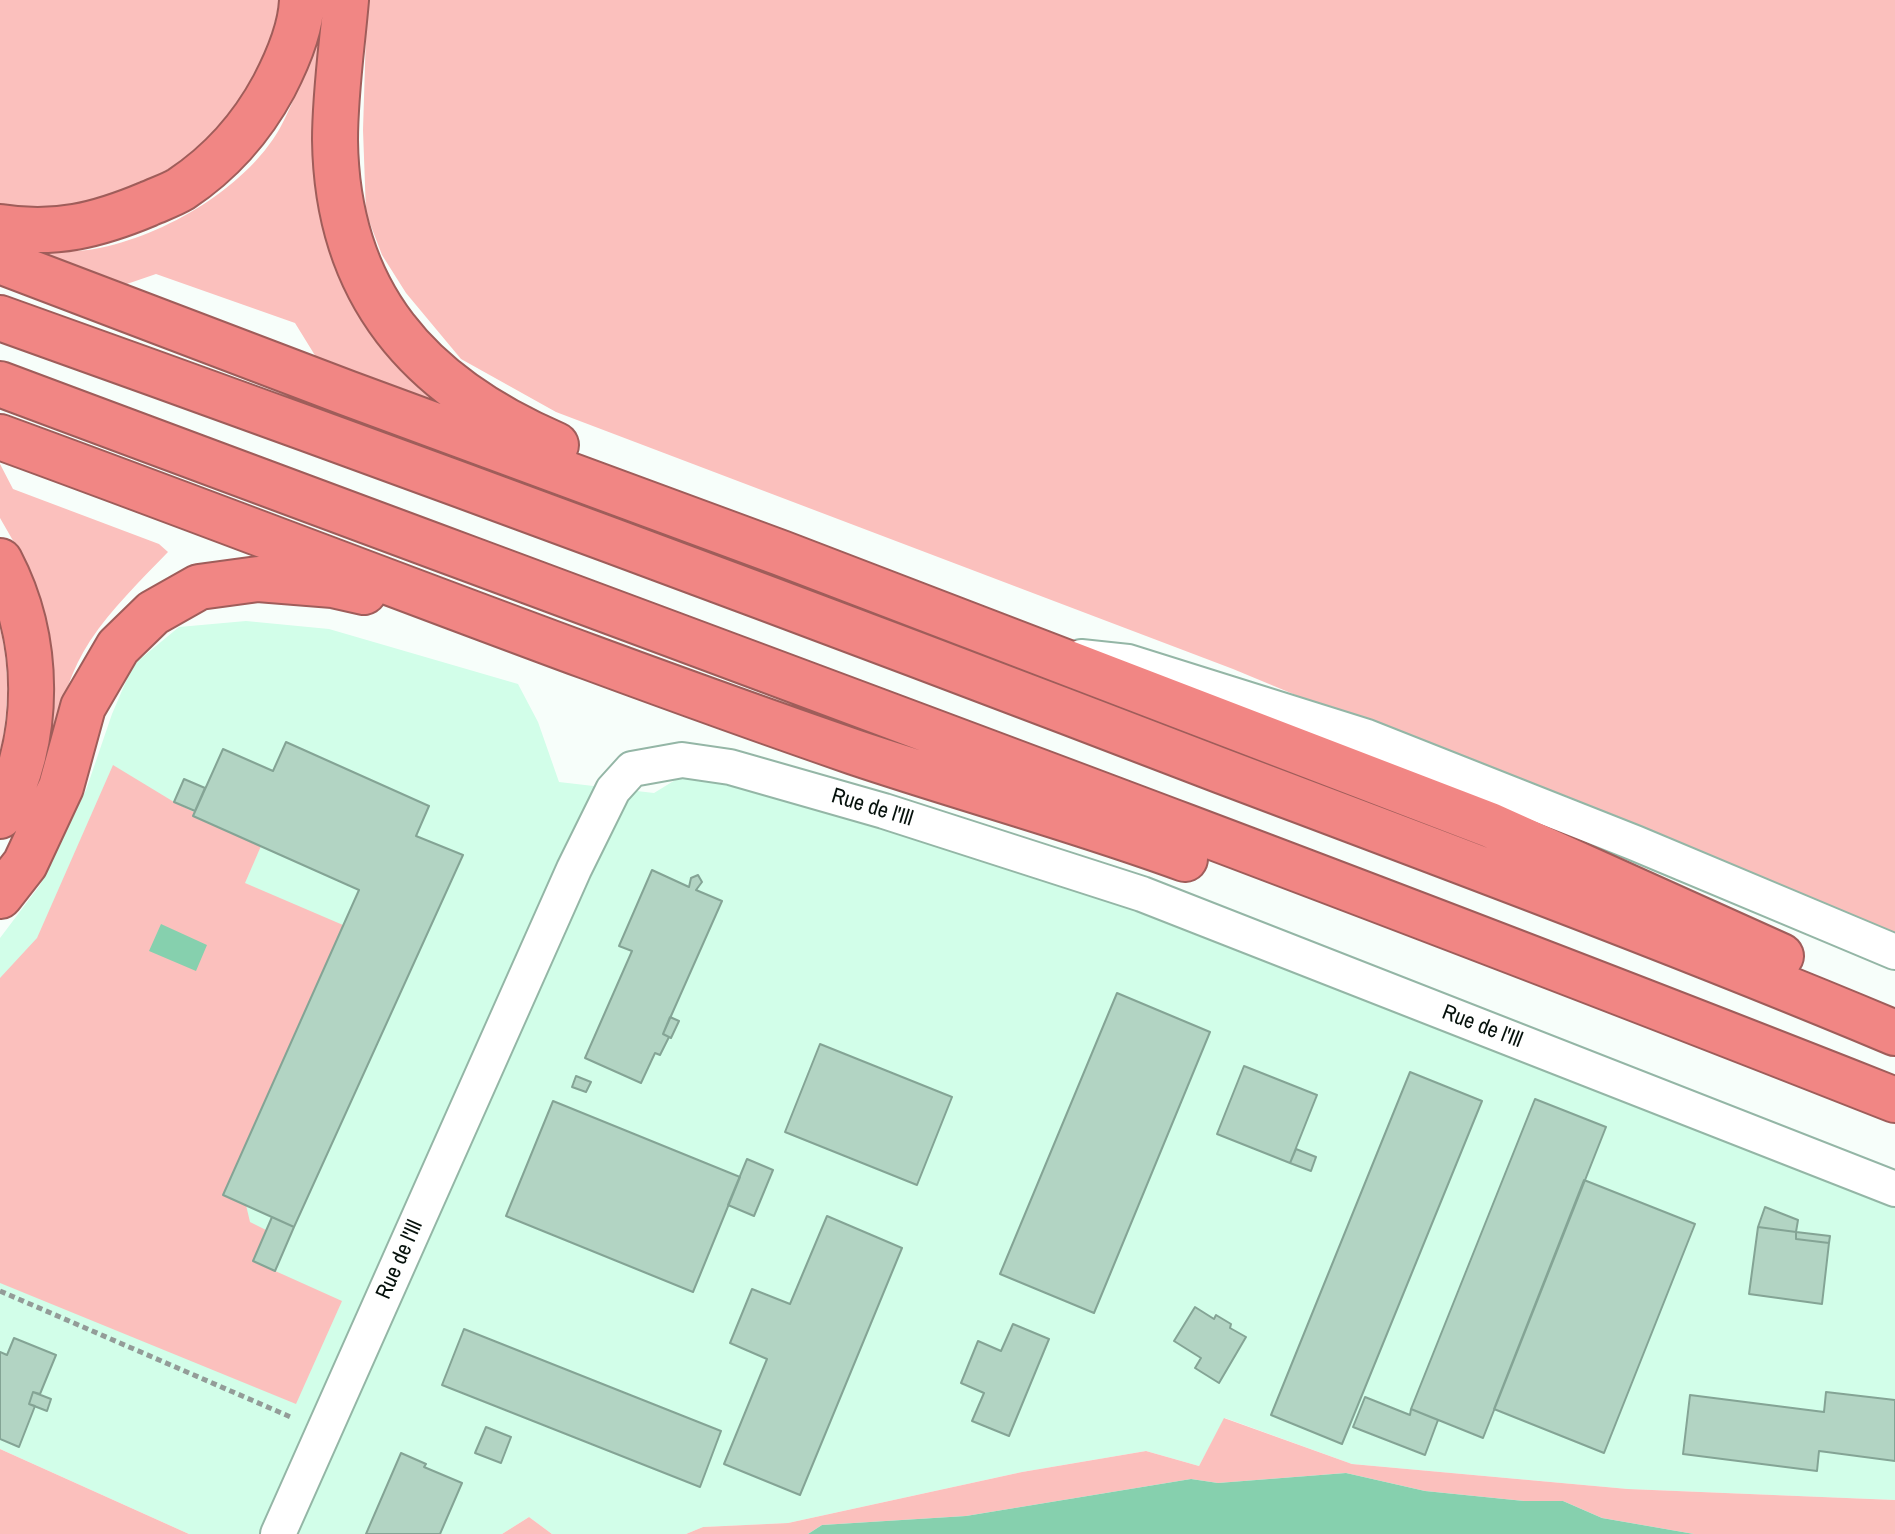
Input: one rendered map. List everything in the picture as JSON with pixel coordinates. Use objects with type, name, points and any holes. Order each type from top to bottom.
[{"type":"highway","points":[[0,227],[17,230],[77,229],[180,190],[223,155],[258,115],[287,61],[302,0]]},
{"type":"highway","points":[[346,0],[335,140],[341,209],[350,245],[366,286],[391,326],[424,362],[493,412],[537,437],[678,494],[781,553]]},
{"type":"highway","points":[[0,261],[781,553],[1490,825],[1789,960],[1817,1001]]},
{"type":"highway","points":[[0,318],[332,437],[1000,686],[1895,1033]]},
{"type":"highway","points":[[0,384],[961,743],[1895,1100]]},
{"type":"highway","points":[[0,437],[217,516],[489,621],[855,752],[1148,846],[1379,932],[1458,932]]},
{"type":"highway","points":[[0,561],[15,591],[28,641],[31,693],[28,739],[10,798],[0,816]]},
{"type":"highway","points":[[0,896],[25,864],[61,787],[83,707],[118,647],[153,613],[187,593],[199,587],[258,579],[333,585],[489,621]]},
{"type":"street","points":[[1046,654],[1128,662],[1367,737],[1635,843],[1895,952]]},
{"type":"street","name":"Rue de l'Ill","points":[[278,1534],[574,869],[613,790],[632,769],[682,760],[730,767],[884,811],[1142,894],[1895,1189]]},
{"type":"path","points":[[0,1291],[324,1432]]},
{"type":"shaded area","points":[[0,0],[279,0],[271,35],[258,69],[241,100],[194,153],[165,174],[133,191],[86,205],[37,208],[0,207]]},
{"type":"shaded area","points":[[323,0],[317,166],[320,217],[335,269],[378,343],[407,373],[457,411],[316,357],[295,323],[156,274],[121,286],[38,252],[88,250],[142,235],[197,208],[245,172],[265,151],[288,113],[306,66]]},
{"type":"shaded area","points":[[367,0],[1895,0],[1895,944],[1233,669],[556,412],[461,359],[406,293],[382,255],[366,213],[363,130]]},
{"type":"shaded area","points":[[0,464],[13,489],[159,544],[168,552],[117,606],[90,641],[68,685],[54,733],[48,731],[37,596],[23,558],[0,518]]},
{"type":"shaded area","points":[[246,621],[329,629],[518,684],[538,722],[559,782],[654,793],[685,774],[721,778],[1114,888],[1895,1203],[1895,1500],[1628,1489],[1352,1464],[1225,1418],[1199,1466],[1146,1451],[1022,1472],[788,1523],[703,1527],[686,1534],[552,1534],[529,1517],[502,1534],[189,1534],[0,1449],[0,938],[40,885],[86,790],[112,714],[133,665],[179,627]]},
{"type":"shaded area","points":[[0,628],[7,690],[0,752]]},
{"type":"shaded area","points":[[113,765],[174,802],[261,846],[245,883],[343,925],[223,1194],[246,1205],[250,1222],[266,1230],[253,1261],[342,1301],[296,1404],[0,1283],[0,978],[37,938]]},
{"type":"shaded area","points":[[161,924],[207,945],[196,971],[149,951]]},
{"type":"shaded area","points":[[1224,1418],[1352,1464],[1628,1489],[1895,1500],[1895,1534],[1694,1534],[1602,1518],[1563,1501],[1524,1501],[1425,1491],[1346,1473],[1218,1483],[1191,1479],[966,1516],[822,1525],[808,1534],[686,1534],[703,1527],[788,1523],[1022,1472],[1146,1451],[1199,1466]]},
{"type":"shaded area","points":[[0,1449],[189,1534],[0,1534]]},
{"type":"shaded area","points":[[1346,1473],[1425,1491],[1524,1501],[1563,1501],[1602,1518],[1694,1534],[808,1534],[822,1525],[966,1516],[1191,1479],[1218,1483]]},
{"type":"shaded area","points":[[529,1517],[552,1534],[502,1534]]},
{"type":"building","points":[[286,742],[429,806],[416,836],[463,855],[294,1227],[223,1195],[359,890],[193,816],[223,749],[273,771]]},
{"type":"building","points":[[184,779],[205,788],[195,811],[174,802]]},
{"type":"building","points":[[652,870],[689,887],[691,878],[698,875],[702,882],[696,890],[722,901],[663,1034],[669,1037],[660,1055],[655,1053],[641,1083],[585,1058],[632,951],[619,946]]},
{"type":"building","points":[[1117,993],[1210,1032],[1094,1313],[1000,1274]]},
{"type":"building","points":[[670,1017],[679,1021],[671,1038],[663,1034]]},
{"type":"building","points":[[820,1044],[952,1097],[917,1185],[785,1132]]},
{"type":"building","points":[[1244,1066],[1317,1095],[1290,1163],[1217,1134]]},
{"type":"building","points":[[1410,1072],[1482,1101],[1342,1444],[1271,1415]]},
{"type":"building","points":[[576,1076],[591,1082],[586,1092],[572,1087]]},
{"type":"building","points":[[1535,1099],[1606,1127],[1483,1438],[1411,1409]]},
{"type":"building","points":[[553,1101],[740,1177],[693,1292],[506,1216]]},
{"type":"building","points":[[1296,1149],[1316,1157],[1311,1171],[1290,1163]]},
{"type":"building","points":[[747,1159],[773,1170],[754,1216],[728,1205]]},
{"type":"building","points":[[1584,1180],[1695,1224],[1604,1453],[1494,1409]]},
{"type":"building","points":[[1765,1207],[1798,1220],[1796,1232],[1758,1227]]},
{"type":"building","points":[[827,1216],[902,1248],[800,1495],[724,1464],[767,1359],[730,1343],[752,1289],[790,1304]]},
{"type":"building","points":[[272,1217],[294,1227],[275,1271],[253,1261]]},
{"type":"building","points":[[1758,1227],[1796,1232],[1796,1239],[1829,1243],[1822,1304],[1749,1294]]},
{"type":"building","points":[[1796,1232],[1830,1236],[1829,1243],[1796,1239]]},
{"type":"building","points":[[1195,1307],[1214,1319],[1216,1315],[1246,1337],[1219,1383],[1195,1368],[1201,1358],[1174,1341]]},
{"type":"building","points":[[1013,1324],[1049,1339],[1009,1436],[972,1421],[984,1393],[961,1383],[978,1341],[1001,1351]]},
{"type":"building","points":[[464,1329],[721,1431],[700,1487],[442,1385]]},
{"type":"building","points":[[14,1338],[56,1355],[40,1394],[33,1392],[29,1404],[35,1406],[19,1447],[0,1439],[0,1352],[7,1355]]},
{"type":"building","points":[[33,1392],[51,1399],[47,1411],[29,1404]]},
{"type":"building","points":[[1826,1392],[1895,1400],[1895,1461],[1819,1451],[1817,1471],[1683,1454],[1690,1395],[1824,1412]]},
{"type":"building","points":[[1365,1397],[1410,1415],[1411,1409],[1438,1420],[1425,1455],[1353,1427]]},
{"type":"building","points":[[486,1427],[511,1437],[501,1463],[475,1453]]},
{"type":"building","points":[[401,1453],[426,1464],[424,1467],[462,1483],[440,1534],[366,1534]]}]
